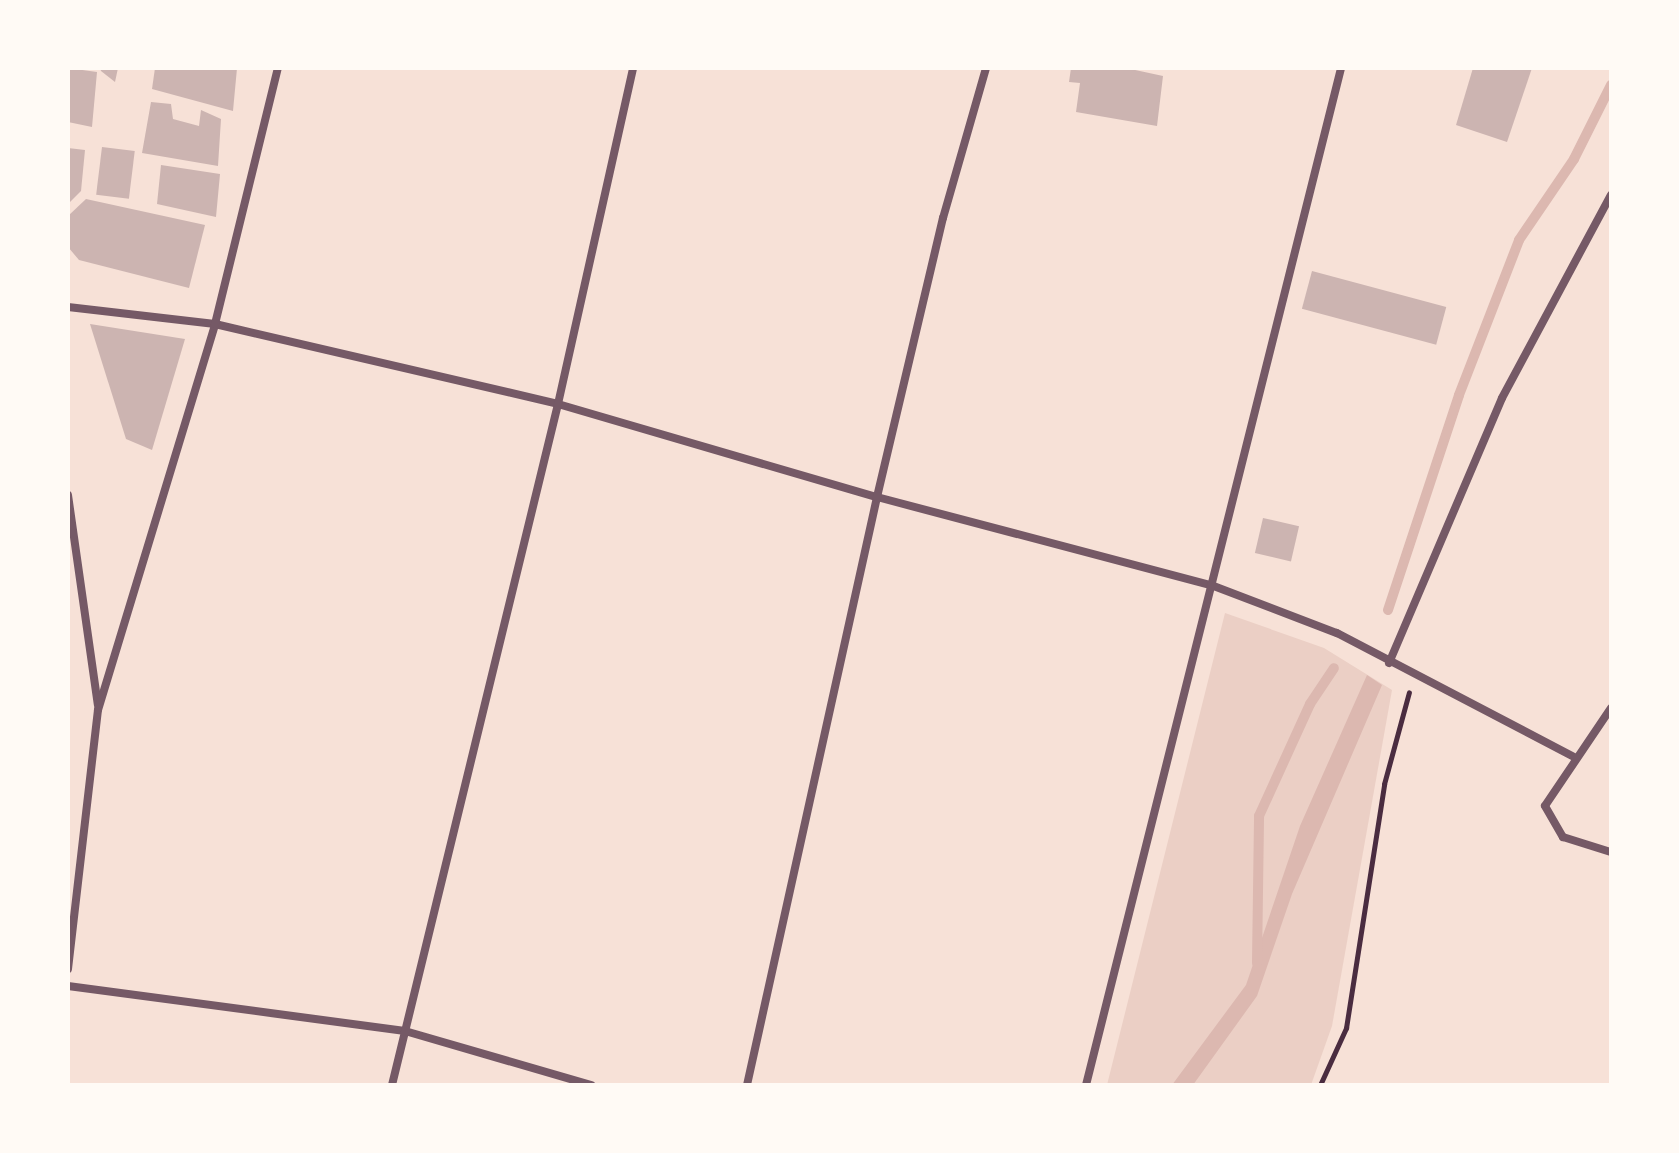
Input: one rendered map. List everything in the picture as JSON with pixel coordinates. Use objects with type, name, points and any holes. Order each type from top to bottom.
[{"type":"street","points":[[68,969],[98,710],[215,324],[278,68]]},
{"type":"street","points":[[392,1085],[558,404],[633,68]]},
{"type":"street","points":[[747,1085],[877,497],[943,218],[986,68]]},
{"type":"street","points":[[1086,1085],[1341,68]]},
{"type":"street","points":[[1389,663],[1502,398],[1611,195]]},
{"type":"street","points":[[68,307],[215,324],[558,404],[877,497],[1211,585],[1337,633],[1389,663],[1574,757]]},
{"type":"street","points":[[68,495],[76,520],[98,710]]},
{"type":"street","points":[[1611,708],[1574,757],[1545,806],[1563,837],[1611,852]]},
{"type":"street","points":[[68,986],[405,1031],[591,1085]]},
{"type":"path","points":[[1320,1085],[1346,1028],[1384,784],[1413,675]]},
{"type":"shaded area","points":[[1225,613],[1324,648],[1392,690],[1332,1026],[1311,1085],[1107,1085]]},
{"type":"shaded area","points":[[1367,675],[1382,685],[1292,894],[1257,996],[1193,1085],[1172,1085],[1246,985],[1300,826]]},
{"type":"building","points":[[68,68],[97,72],[92,127],[68,122]]},
{"type":"building","points":[[100,68],[118,68],[115,82],[101,71]]},
{"type":"building","points":[[155,68],[237,68],[233,111],[152,89]]},
{"type":"building","points":[[1071,68],[1126,68],[1163,76],[1157,126],[1076,112],[1080,83],[1069,82]]},
{"type":"building","points":[[1473,68],[1532,68],[1507,142],[1456,125]]},
{"type":"building","points":[[151,102],[171,104],[173,119],[199,126],[201,110],[221,119],[218,166],[142,153]]},
{"type":"building","points":[[102,147],[135,151],[129,199],[96,195]]},
{"type":"building","points":[[68,148],[85,150],[81,191],[68,204]]},
{"type":"building","points":[[161,165],[220,174],[216,217],[157,204]]},
{"type":"building","points":[[86,199],[205,225],[189,288],[79,260],[68,247],[68,216]]},
{"type":"building","points":[[1312,271],[1446,307],[1436,345],[1302,309]]},
{"type":"building","points":[[90,324],[185,339],[152,450],[126,439]]},
{"type":"building","points":[[1263,518],[1299,526],[1291,561],[1255,553]]},
{"type":"waterway","points":[[1388,610],[1459,395],[1519,240],[1574,159],[1611,85]]},
{"type":"waterway","points":[[1257,963],[1259,816],[1310,704],[1334,668]]}]
